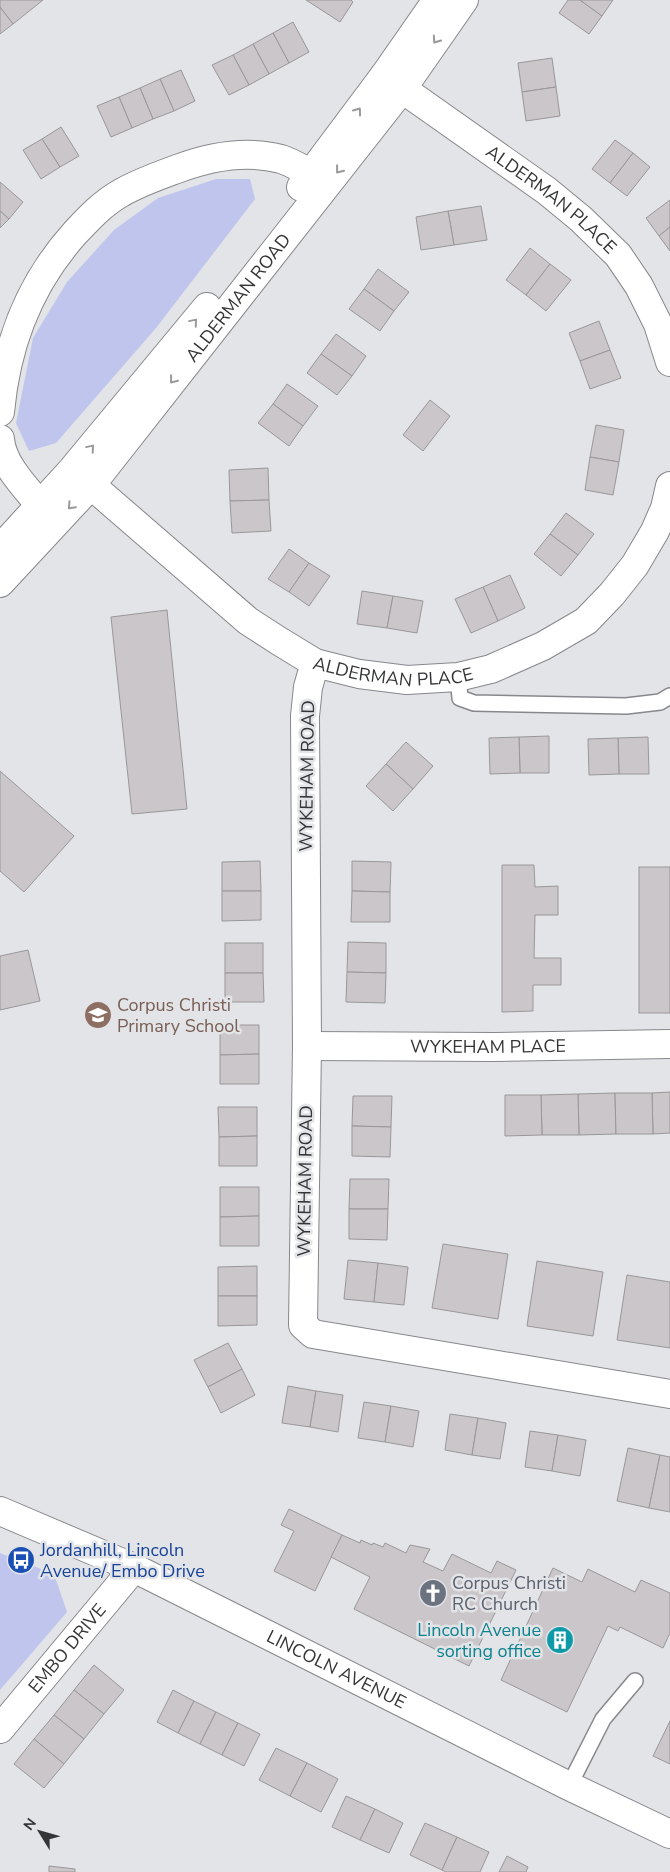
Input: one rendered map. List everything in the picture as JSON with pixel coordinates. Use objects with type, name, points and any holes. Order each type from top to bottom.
[{"type":"street","name":"ALDERMAN ROAD","points":[[0,583],[91,484],[393,82],[437,0]]},
{"type":"street","name":"ALDERMAN ROAD","points":[[0,549],[72,470],[200,316],[312,174],[464,0]]},
{"type":"street","name":"ALDERMAN PLACE","points":[[393,82],[547,191],[581,219],[618,255],[643,293],[658,324],[670,362]]},
{"type":"street","points":[[0,412],[2,388],[10,351],[32,294],[50,264],[91,215],[120,194],[153,177],[188,165],[229,156],[257,154],[282,159],[312,174]]},
{"type":"street","points":[[0,438],[0,446],[6,461],[40,505]]},
{"type":"street","name":"ALDERMAN PLACE","points":[[91,484],[248,621],[315,663],[359,674],[407,680],[458,677],[491,669],[543,646],[586,621],[612,594],[635,565],[668,504]]},
{"type":"street","name":"WYKEHAM ROAD","points":[[315,663],[308,687],[305,716],[307,1046],[303,1325],[313,1334],[670,1394]]},
{"type":"street","name":"WYKEHAM PLACE","points":[[307,1046],[495,1047],[670,1044]]},
{"type":"street","name":"LINCOLN AVENUE","points":[[0,1511],[134,1568],[569,1786],[670,1834]]},
{"type":"street","name":"EMBO DRIVE","points":[[0,1729],[134,1568]]},
{"type":"lane","points":[[458,677],[460,698],[474,703],[626,706],[660,702],[670,696]]},
{"type":"lane","points":[[569,1786],[603,1719],[635,1681]]},
{"type":"shaded area","points":[[216,179],[250,179],[255,199],[156,328],[56,443],[29,451],[16,423],[33,338],[67,282],[114,230],[158,198]]},
{"type":"shaded area","points":[[0,1553],[54,1574],[67,1612],[0,1690]]},
{"type":"building","points":[[0,0],[43,0],[13,24],[0,7]]},
{"type":"building","points":[[306,0],[351,0],[353,2],[340,22]]},
{"type":"building","points":[[568,0],[580,0],[602,16],[589,34],[559,13]]},
{"type":"building","points":[[580,0],[613,0],[602,16]]},
{"type":"building","points":[[0,7],[13,24],[0,34]]},
{"type":"building","points":[[293,22],[309,52],[289,63],[273,33]]},
{"type":"building","points":[[273,33],[289,63],[269,74],[253,44]]},
{"type":"building","points":[[253,44],[269,74],[249,85],[233,55]]},
{"type":"building","points":[[233,55],[249,85],[229,95],[212,65]]},
{"type":"building","points":[[552,58],[556,87],[522,92],[518,63]]},
{"type":"building","points":[[181,70],[195,101],[174,111],[160,79]]},
{"type":"building","points":[[160,79],[174,111],[153,119],[140,88]]},
{"type":"building","points":[[556,87],[560,116],[526,121],[522,92]]},
{"type":"building","points":[[140,88],[153,119],[132,128],[119,97]]},
{"type":"building","points":[[119,97],[132,128],[111,137],[97,106]]},
{"type":"building","points":[[61,127],[79,156],[60,167],[42,139]]},
{"type":"building","points":[[42,139],[60,167],[41,179],[23,150]]},
{"type":"building","points":[[615,140],[633,153],[610,183],[592,169]]},
{"type":"building","points":[[633,153],[650,167],[627,196],[610,183]]},
{"type":"building","points":[[0,182],[23,202],[9,219],[0,211]]},
{"type":"building","points":[[670,200],[670,227],[659,236],[646,218]]},
{"type":"building","points":[[481,206],[487,240],[454,245],[448,211]]},
{"type":"building","points":[[0,211],[9,219],[0,228]]},
{"type":"building","points":[[448,211],[454,245],[421,250],[416,217]]},
{"type":"building","points":[[670,227],[670,251],[659,236]]},
{"type":"building","points":[[530,248],[550,264],[526,295],[506,280]]},
{"type":"building","points":[[550,264],[571,280],[546,311],[526,295]]},
{"type":"building","points":[[378,269],[409,292],[394,311],[364,289]]},
{"type":"building","points":[[364,289],[394,311],[380,331],[349,309]]},
{"type":"building","points":[[599,321],[610,350],[580,361],[569,333]]},
{"type":"building","points":[[336,334],[366,356],[352,376],[321,354]]},
{"type":"building","points":[[610,350],[621,378],[590,389],[580,361]]},
{"type":"building","points":[[321,354],[352,376],[337,395],[307,373]]},
{"type":"building","points":[[287,384],[318,406],[303,426],[273,404]]},
{"type":"building","points":[[430,400],[450,416],[423,451],[403,435]]},
{"type":"building","points":[[273,404],[303,426],[289,446],[258,423]]},
{"type":"building","points":[[596,425],[624,430],[619,462],[590,457]]},
{"type":"building","points":[[590,457],[619,462],[613,495],[585,490]]},
{"type":"building","points":[[268,468],[269,500],[230,501],[229,470]]},
{"type":"building","points":[[269,500],[271,531],[232,533],[230,501]]},
{"type":"building","points":[[566,513],[594,534],[578,555],[550,534]]},
{"type":"building","points":[[550,534],[578,555],[561,576],[534,554]]},
{"type":"building","points":[[289,549],[309,563],[289,592],[268,579]]},
{"type":"building","points":[[309,563],[330,576],[309,606],[289,592]]},
{"type":"building","points":[[510,575],[525,608],[498,621],[483,587]]},
{"type":"building","points":[[483,587],[498,621],[471,633],[455,599]]},
{"type":"building","points":[[362,591],[393,596],[387,628],[357,624]]},
{"type":"building","points":[[393,596],[423,601],[417,633],[387,628]]},
{"type":"building","points":[[167,610],[187,809],[132,814],[111,617]]},
{"type":"building","points":[[549,736],[549,773],[520,773],[519,737]]},
{"type":"building","points":[[519,737],[520,773],[490,774],[489,738]]},
{"type":"building","points":[[648,737],[649,774],[619,774],[618,738]]},
{"type":"building","points":[[618,738],[619,774],[589,775],[588,739]]},
{"type":"building","points":[[406,742],[433,766],[413,789],[386,764]]},
{"type":"building","points":[[386,764],[413,789],[393,811],[366,786]]},
{"type":"building","points":[[0,771],[74,836],[24,892],[0,871]]},
{"type":"building","points":[[260,861],[261,891],[222,891],[222,862]]},
{"type":"building","points":[[352,861],[391,862],[390,892],[352,891]]},
{"type":"building","points":[[502,865],[534,865],[535,887],[558,886],[558,915],[535,915],[534,958],[561,958],[561,985],[533,985],[533,1011],[502,1012]]},
{"type":"building","points":[[639,867],[670,867],[670,1013],[639,1013]]},
{"type":"building","points":[[222,891],[261,891],[261,920],[222,921]]},
{"type":"building","points":[[352,891],[390,892],[390,922],[351,922]]},
{"type":"building","points":[[348,942],[386,943],[386,973],[347,972]]},
{"type":"building","points":[[225,943],[263,943],[263,973],[225,973]]},
{"type":"building","points":[[28,950],[40,1001],[0,1010],[0,956]]},
{"type":"building","points":[[347,972],[386,973],[385,1003],[346,1002]]},
{"type":"building","points":[[225,973],[263,973],[264,1002],[225,1002]]},
{"type":"building","points":[[220,1025],[259,1025],[259,1054],[220,1055]]},
{"type":"building","points":[[259,1054],[259,1084],[220,1084],[220,1055]]},
{"type":"building","points":[[670,1092],[670,1133],[653,1134],[652,1093]]},
{"type":"building","points":[[615,1093],[616,1134],[579,1135],[578,1094]]},
{"type":"building","points":[[615,1093],[652,1093],[653,1134],[616,1134]]},
{"type":"building","points":[[578,1094],[579,1135],[542,1135],[541,1095]]},
{"type":"building","points":[[505,1095],[541,1095],[542,1135],[505,1136]]},
{"type":"building","points":[[353,1096],[392,1096],[391,1127],[352,1126]]},
{"type":"building","points":[[218,1107],[257,1107],[257,1136],[219,1137]]},
{"type":"building","points":[[352,1126],[391,1127],[390,1157],[352,1156]]},
{"type":"building","points":[[257,1136],[257,1166],[219,1166],[219,1137]]},
{"type":"building","points":[[350,1179],[389,1179],[388,1209],[349,1209]]},
{"type":"building","points":[[220,1187],[259,1187],[259,1216],[220,1217]]},
{"type":"building","points":[[349,1209],[388,1209],[387,1240],[349,1239]]},
{"type":"building","points":[[259,1216],[259,1246],[220,1246],[220,1217]]},
{"type":"building","points":[[443,1244],[508,1254],[498,1319],[432,1308]]},
{"type":"building","points":[[348,1260],[378,1263],[374,1302],[344,1299]]},
{"type":"building","points":[[537,1261],[603,1272],[593,1336],[527,1326]]},
{"type":"building","points":[[378,1263],[408,1267],[404,1305],[374,1302]]},
{"type":"building","points":[[257,1266],[257,1296],[218,1296],[218,1267]]},
{"type":"building","points":[[627,1275],[670,1282],[670,1348],[617,1340]]},
{"type":"building","points":[[218,1296],[257,1296],[257,1325],[218,1326]]},
{"type":"building","points":[[228,1343],[242,1369],[208,1387],[194,1360]]},
{"type":"building","points":[[242,1369],[255,1395],[221,1413],[208,1387]]},
{"type":"building","points":[[288,1386],[316,1391],[310,1427],[282,1423]]},
{"type":"building","points":[[316,1391],[343,1395],[338,1432],[310,1427]]},
{"type":"building","points":[[364,1402],[391,1406],[385,1442],[358,1438]]},
{"type":"building","points":[[391,1406],[419,1411],[413,1447],[385,1442]]},
{"type":"building","points":[[450,1414],[478,1418],[472,1455],[445,1450]]},
{"type":"building","points":[[478,1418],[506,1423],[500,1459],[472,1455]]},
{"type":"building","points":[[530,1431],[558,1435],[552,1471],[525,1467]]},
{"type":"building","points":[[558,1435],[586,1440],[580,1476],[552,1471]]},
{"type":"building","points":[[628,1448],[660,1455],[649,1508],[617,1501]]},
{"type":"building","points":[[660,1455],[670,1457],[670,1512],[649,1508]]},
{"type":"building","points":[[289,1509],[342,1535],[315,1591],[274,1571],[294,1531],[281,1525]]},
{"type":"building","name":"Corpus Christi RC Church","points":[[342,1535],[360,1543],[361,1540],[383,1547],[385,1543],[406,1553],[410,1545],[430,1549],[423,1562],[443,1571],[452,1554],[491,1573],[497,1561],[516,1570],[469,1666],[354,1609],[370,1577],[331,1557]]},
{"type":"building","name":"Lincoln Avenue sorting office","points":[[553,1568],[582,1582],[588,1569],[635,1592],[641,1580],[670,1593],[670,1633],[663,1648],[620,1627],[618,1631],[608,1626],[567,1712],[501,1680]]},
{"type":"building","points":[[94,1665],[124,1690],[104,1714],[74,1690]]},
{"type":"building","points":[[74,1690],[104,1714],[84,1739],[54,1715]]},
{"type":"building","points":[[173,1690],[194,1701],[178,1733],[157,1722]]},
{"type":"building","points":[[194,1701],[216,1712],[200,1744],[178,1733]]},
{"type":"building","points":[[216,1712],[238,1723],[222,1755],[200,1744]]},
{"type":"building","points":[[54,1715],[84,1739],[64,1764],[34,1739]]},
{"type":"building","points":[[670,1721],[670,1764],[653,1756]]},
{"type":"building","points":[[238,1723],[260,1734],[244,1766],[222,1755]]},
{"type":"building","points":[[34,1739],[64,1764],[44,1788],[14,1764]]},
{"type":"building","points":[[276,1748],[307,1763],[290,1796],[259,1780]]},
{"type":"building","points":[[307,1763],[338,1779],[321,1812],[290,1796]]},
{"type":"building","points":[[346,1796],[375,1809],[360,1840],[332,1827]]},
{"type":"building","points":[[375,1809],[403,1823],[389,1853],[360,1840]]},
{"type":"building","points":[[425,1823],[457,1837],[442,1870],[410,1855]]},
{"type":"building","points":[[457,1837],[489,1852],[480,1872],[446,1872],[442,1870]]},
{"type":"building","points":[[507,1856],[528,1867],[526,1872],[499,1872]]},
{"type":"building","points":[[49,1866],[75,1869],[75,1872],[49,1872]]},
{"type":"place","name":"Corpus Christi Primary School","points":[[98,1015]]},
{"type":"place","name":"Jordanhill, Lincoln Avenue/ Embo Drive","points":[[21,1560]]},
{"type":"place","name":"Corpus Christi RC Church","points":[[433,1593]]},
{"type":"place","name":"Lincoln Avenue sorting office","points":[[560,1640]]}]
